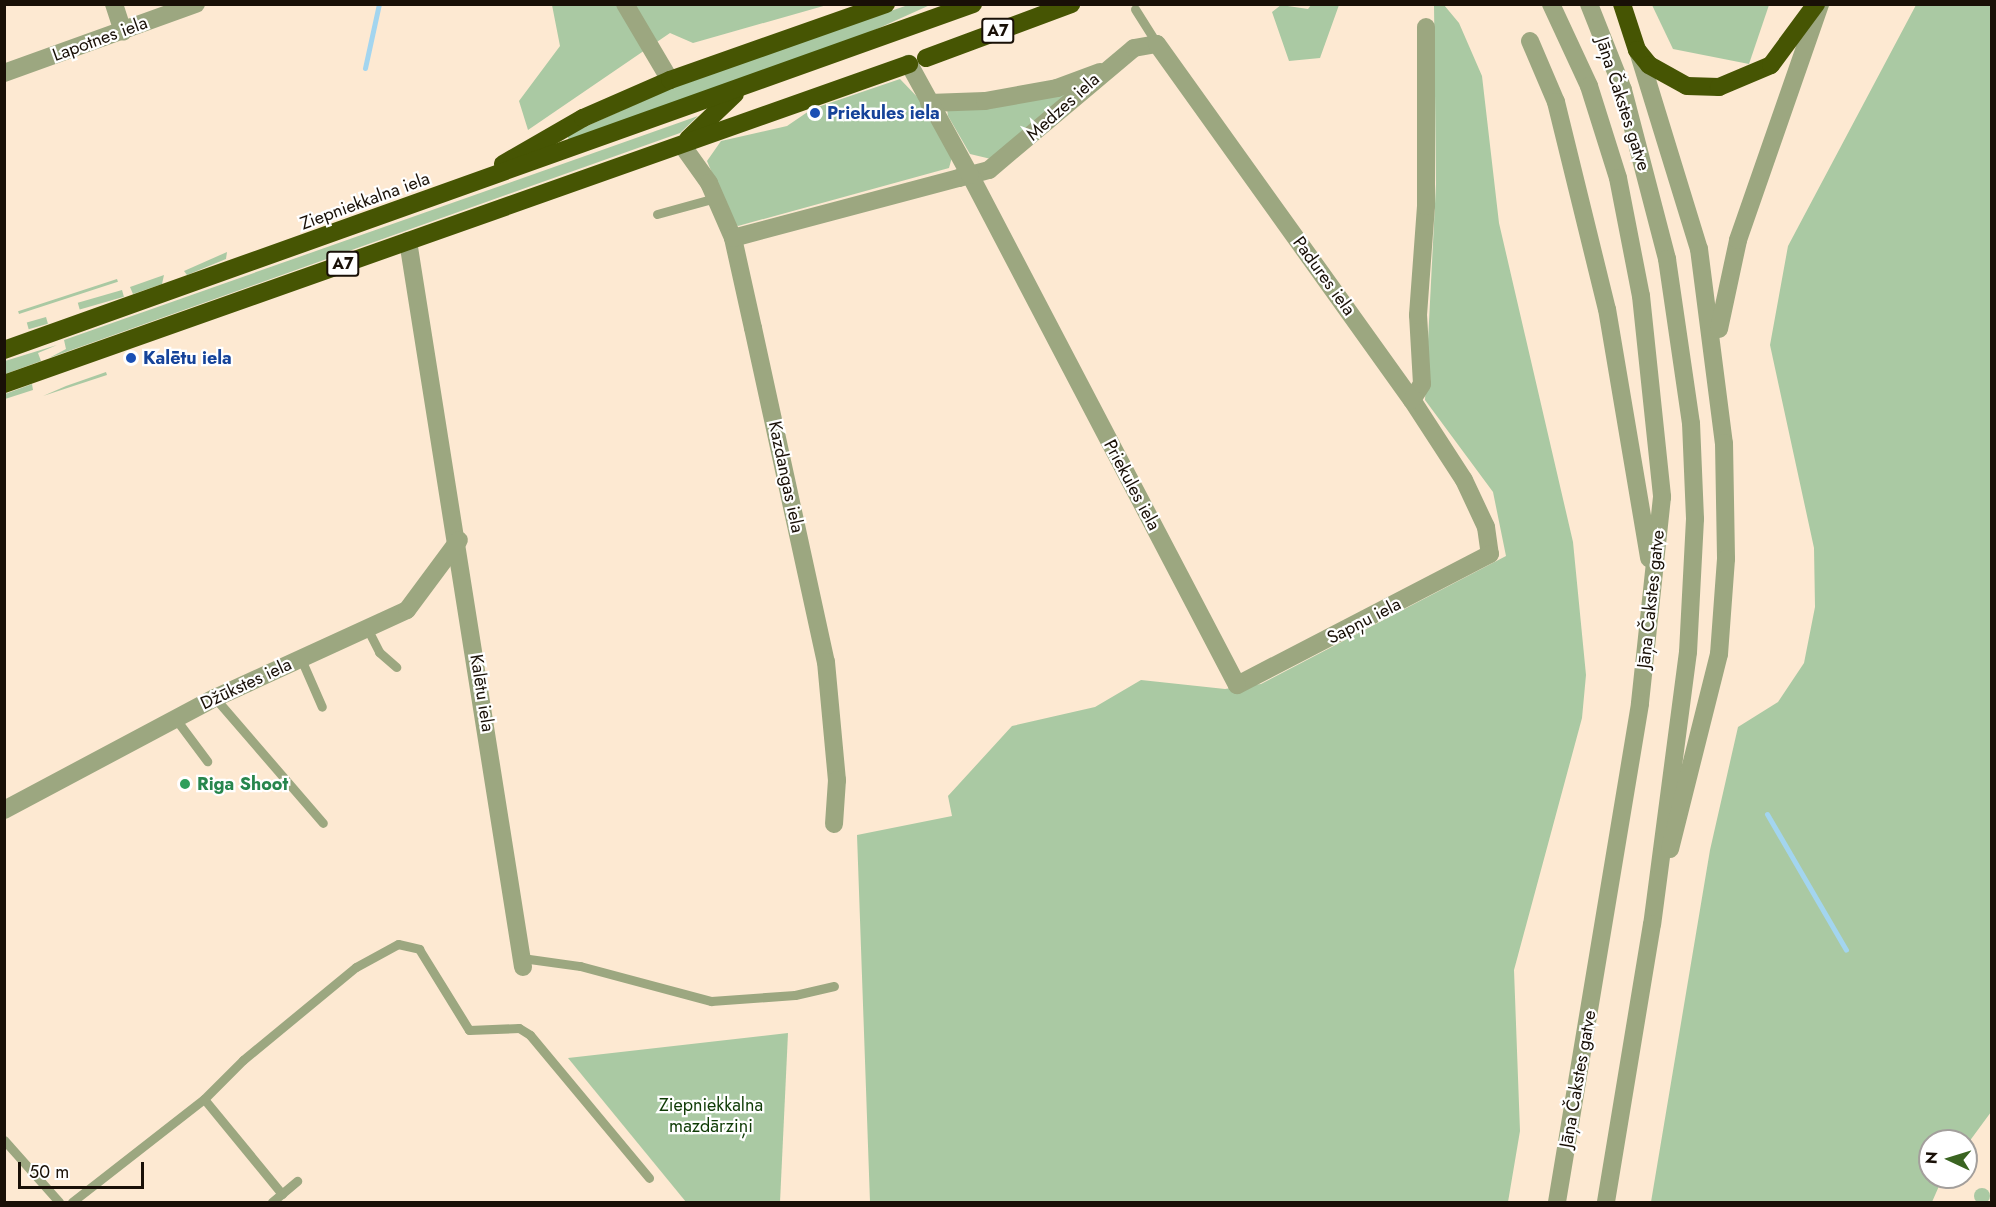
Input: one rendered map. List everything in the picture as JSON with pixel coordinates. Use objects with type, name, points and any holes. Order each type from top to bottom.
[{"type":"highway","points":[[467,185],[583,118],[670,80],[885,4]]},
{"type":"highway","name":"Ziepniekkalna iela","points":[[4,350],[739,90],[974,4]]},
{"type":"highway","name":"Ziepniekkalna iela","points":[[4,384],[682,145],[1071,4]]},
{"type":"highway","points":[[1622,4],[1638,50],[1663,76],[1687,86],[1719,87],[1771,65],[1818,4]]},
{"type":"highway","name":"Ziepniekkalna iela","points":[[682,145],[739,90]]},
{"type":"street","points":[[114,4],[123,32]]},
{"type":"street","name":"Lapotnes iela","points":[[4,73],[196,4]]},
{"type":"street","points":[[625,4],[670,80]]},
{"type":"street","name":"Jāņa Čakstes gatve","points":[[1551,4],[1589,86],[1618,178],[1641,296],[1662,497],[1617,854],[1557,1203]]},
{"type":"street","name":"Jāņa Čakstes gatve","points":[[1589,4],[1623,90],[1667,259],[1691,423],[1695,519],[1688,652],[1652,924],[1606,1203]]},
{"type":"street","points":[[1652,924],[1719,654],[1726,559],[1718,376],[1719,311],[1738,240],[1818,4]]},
{"type":"street","points":[[1412,399],[1422,384],[1418,315],[1426,206],[1426,27]]},
{"type":"street","points":[[1530,41],[1556,102],[1607,309],[1652,578]]},
{"type":"street","name":"Medzes iela","points":[[733,238],[989,170],[1078,99],[1104,71],[1134,48],[1157,44]]},
{"type":"street","name":"Padures iela","points":[[1157,44],[1412,399],[1464,480],[1486,527],[1490,554]]},
{"type":"street","points":[[1638,50],[1699,249],[1718,376]]},
{"type":"street","name":"Priekules iela","points":[[917,61],[929,103],[970,175],[1237,685]]},
{"type":"street","points":[[929,103],[985,101],[1057,88],[1104,71]]},
{"type":"street","name":"Kazdangas iela","points":[[682,145],[716,198],[733,238],[826,662],[837,780],[834,824]]},
{"type":"street","name":"Kalētu iela","points":[[408,241],[459,540],[522,962]]},
{"type":"street","name":"Džūkstes iela","points":[[6,803],[215,698],[407,610],[459,540]]},
{"type":"street","name":"Sapņu iela","points":[[1237,685],[1490,554]]},
{"type":"lane","name":"Padures iela","points":[[1135,9],[1157,44]]},
{"type":"lane","points":[[657,214],[716,198]]},
{"type":"lane","points":[[367,628],[379,652],[396,667]]},
{"type":"lane","points":[[301,658],[322,707]]},
{"type":"lane","points":[[215,698],[323,823]]},
{"type":"lane","points":[[175,718],[207,761]]},
{"type":"lane","points":[[72,1203],[204,1099],[243,1060],[377,951],[408,945],[419,949],[469,1030],[519,1028],[530,1035],[649,1178]]},
{"type":"lane","points":[[522,962],[600,971],[711,1001],[795,995],[834,986]]},
{"type":"lane","points":[[204,1099],[282,1194]]},
{"type":"lane","points":[[4,1140],[59,1203]]},
{"type":"lane","points":[[272,1203],[297,1181]]},
{"type":"green space","points":[[552,5],[827,5],[693,43],[670,33],[528,130],[519,101],[560,46]]},
{"type":"green space","points":[[908,5],[930,5],[859,37],[569,140],[567,135],[683,83]]},
{"type":"green space","points":[[1281,5],[1308,9],[1311,5],[1339,5],[1320,58],[1289,61],[1272,12]]},
{"type":"green space","points":[[1434,5],[1444,5],[1459,23],[1482,76],[1499,223],[1573,542],[1586,675],[1582,718],[1514,970],[1520,1131],[1508,1202],[870,1202],[857,835],[952,816],[948,796],[1012,726],[1095,707],[1141,680],[1225,689],[1261,684],[1506,556],[1493,492],[1425,400],[1436,184]]},
{"type":"green space","points":[[1652,5],[1769,5],[1749,64],[1673,49]]},
{"type":"green space","points":[[1916,5],[1991,5],[1991,1112],[1978,1130],[1918,1129],[1918,1189],[1938,1189],[1932,1202],[1651,1202],[1710,850],[1738,727],[1778,702],[1804,663],[1815,607],[1814,548],[1770,345],[1788,246]]},
{"type":"green space","points":[[900,79],[924,104],[952,157],[949,168],[738,226],[733,223],[707,161],[721,141],[787,126],[812,109]]},
{"type":"green space","points":[[1078,88],[991,159],[970,154],[948,116],[947,109]]},
{"type":"green space","points":[[698,116],[680,133],[49,358],[66,349],[64,340]]},
{"type":"green space","points":[[227,252],[226,259],[187,275],[184,271]]},
{"type":"green space","points":[[164,275],[162,284],[133,294],[130,287]]},
{"type":"green space","points":[[117,279],[118,282],[19,314],[18,311]]},
{"type":"green space","points":[[122,290],[124,297],[80,309],[78,303]]},
{"type":"green space","points":[[46,317],[48,324],[29,329],[27,323]]},
{"type":"green space","points":[[57,345],[38,353],[41,361],[5,374],[5,361]]},
{"type":"green space","points":[[106,372],[107,375],[43,396],[66,386]]},
{"type":"green space","points":[[32,384],[33,390],[5,399],[5,394]]},
{"type":"green space","name":"Ziepniekkalna mazdārziņi","points":[[788,1033],[780,1202],[686,1202],[568,1058]]},
{"type":"green space","points":[[1979,1188],[1985,1188],[1990,1193],[1990,1199],[1985,1204],[1979,1204],[1974,1199],[1974,1193]]},
{"type":"waterway","points":[[365,68],[379,4]]},
{"type":"waterway","points":[[1767,814],[1846,950]]},
{"type":"place","name":"Priekules iela","points":[[815,113]]},
{"type":"place","name":"Kalētu iela","points":[[131,358]]},
{"type":"place","name":"Riga Shoot","points":[[185,784]]}]
